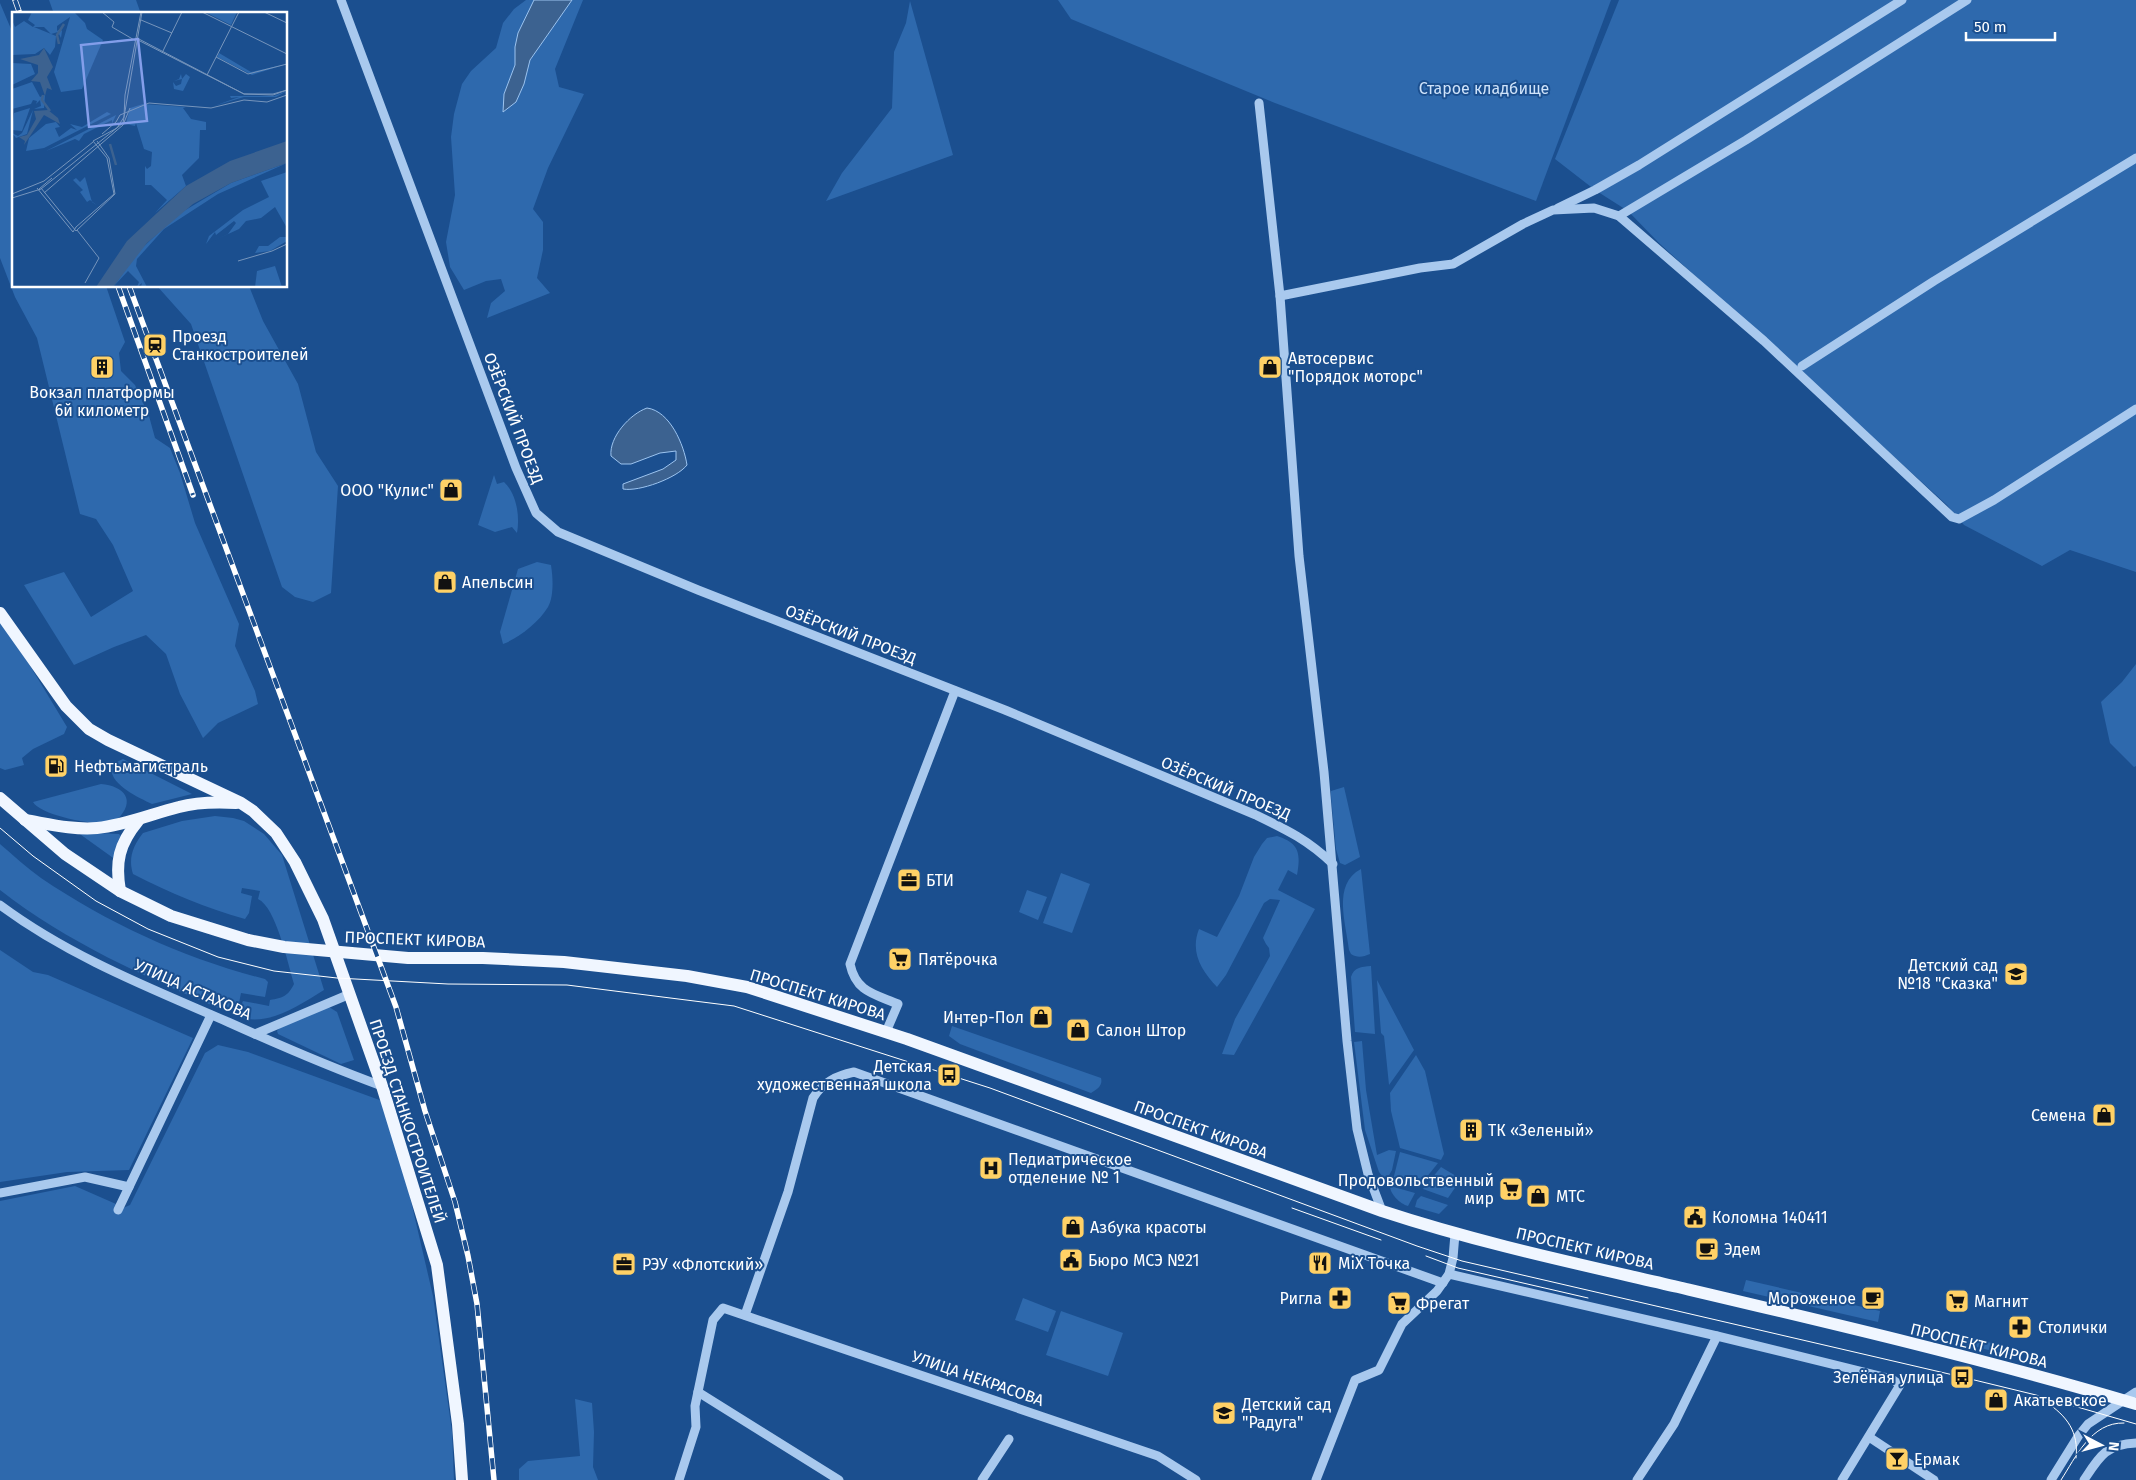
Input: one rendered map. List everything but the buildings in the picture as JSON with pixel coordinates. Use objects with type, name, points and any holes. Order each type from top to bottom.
[{"type":"main road","points":[[0,613],[66,706],[89,729],[108,740],[241,803]]},
{"type":"main road","points":[[0,798],[64,854],[120,891]]},
{"type":"main road","points":[[23,819],[78,828],[96,828],[138,821],[180,806],[211,802],[241,803]]},
{"type":"main road","name":"ПРОЕЗД СТАНКОСТРОИТЕЛЕЙ","points":[[241,803],[253,811],[276,833],[295,862],[323,919],[382,1086],[437,1265],[458,1424],[462,1480]]},
{"type":"main road","points":[[120,891],[117,873],[119,855],[126,835],[138,821]]},
{"type":"main road","name":"ПРОСПЕКТ КИРОВА","points":[[120,891],[172,916],[248,940],[284,947],[408,958],[483,958],[564,962],[695,978],[747,987],[886,1032],[1382,1211],[1455,1234],[1751,1304],[2015,1370],[2136,1404]]},
{"type":"street","name":"ОЗЁРСКИЙ ПРОЕЗД","points":[[341,0],[516,468],[536,513],[558,532],[1005,710],[1256,815],[1291,832],[1313,846],[1333,864]]},
{"type":"street","points":[[1280,296],[1420,268],[1453,264],[1523,224],[1595,190],[1639,165],[1902,0]]},
{"type":"street","points":[[1619,216],[1746,140],[1967,0]]},
{"type":"street","points":[[1259,103],[1280,296],[1299,556],[1324,772],[1347,1041],[1357,1129],[1368,1174],[1382,1211]]},
{"type":"street","points":[[1802,366],[1934,281],[2136,158]]},
{"type":"street","points":[[1552,210],[1594,208],[1619,216],[1764,341],[1952,517],[1959,519],[1994,500],[2136,409]]},
{"type":"street","points":[[886,1032],[898,1004],[868,992],[860,986],[853,978],[850,964],[955,691]]},
{"type":"street","name":"УЛИЦА АСТАХОВА","points":[[0,905],[46,936],[94,964],[255,1034],[382,1086]]},
{"type":"street","points":[[255,1034],[350,994]]},
{"type":"street","points":[[118,1210],[211,1015]]},
{"type":"street","points":[[745,1315],[788,1192],[813,1098],[820,1087],[838,1075],[854,1072],[1443,1283]]},
{"type":"street","points":[[0,1193],[85,1177],[129,1187]]},
{"type":"street","points":[[1316,1480],[1354,1380],[1380,1370],[1402,1324],[1443,1283],[1449,1274],[1453,1258],[1455,1234]]},
{"type":"street","points":[[1449,1274],[1892,1379],[1900,1385],[1842,1480]]},
{"type":"street","name":"УЛИЦА НЕКРАСОВА","points":[[698,1392],[713,1320],[723,1308],[1158,1456],[1184,1477],[1196,1480]]},
{"type":"street","points":[[1637,1480],[1674,1424],[1717,1336]]},
{"type":"street","points":[[679,1480],[696,1426],[695,1406],[698,1392],[840,1480]]},
{"type":"street","points":[[2051,1480],[2088,1424],[2136,1392]]},
{"type":"street","points":[[1869,1437],[1934,1480]]},
{"type":"street","points":[[982,1480],[1009,1438]]},
{"type":"street","points":[[2084,1480],[2101,1455],[2116,1445],[2136,1443]]},
{"type":"green space","points":[[49,0],[136,0],[140,12],[53,12]]},
{"type":"green space","points":[[526,0],[534,0],[515,47],[515,65],[504,94],[516,102],[524,84],[530,60],[572,0],[583,0],[555,69],[559,87],[584,94],[548,168],[533,209],[543,222],[543,250],[537,278],[550,293],[487,318],[491,303],[505,291],[501,279],[486,281],[464,290],[450,267],[446,242],[455,195],[451,137],[454,114],[462,84],[471,71],[496,48],[503,23],[514,9]]},
{"type":"green space","name":"Старое кладбище","points":[[1058,0],[1611,0],[1536,201],[1275,103],[1071,19]]},
{"type":"green space","points":[[1619,0],[2136,0],[2136,572],[2070,550],[2042,566],[1964,525],[1947,505],[1659,243],[1628,211],[1595,190],[1555,159]]},
{"type":"green space","points":[[910,1],[953,155],[826,201],[842,173],[892,108],[894,52],[906,23]]},
{"type":"green space","points":[[0,3],[12,31],[12,288],[107,288],[125,342],[119,353],[121,371],[135,385],[149,416],[155,438],[170,448],[180,473],[195,523],[239,624],[235,646],[255,691],[258,704],[218,723],[203,738],[180,694],[166,654],[146,635],[74,665],[24,585],[64,572],[91,617],[133,591],[113,545],[96,519],[80,514],[37,338],[15,297],[0,258]]},
{"type":"green space","points":[[159,288],[250,288],[263,321],[298,384],[316,452],[338,486],[331,593],[313,602],[295,597],[282,587],[191,324]]},
{"type":"green space","points":[[494,475],[497,484],[504,482],[515,499],[518,513],[517,533],[512,527],[495,532],[478,525]]},
{"type":"green space","points":[[537,562],[551,565],[552,587],[550,603],[534,624],[516,638],[503,644],[500,632],[518,569]]},
{"type":"green space","points":[[0,621],[29,664],[67,727],[64,734],[33,749],[22,758],[24,765],[5,770],[0,768]]},
{"type":"green space","points":[[2136,664],[2136,766],[2134,767],[2110,743],[2101,702],[2122,682]]},
{"type":"green space","points":[[123,759],[192,794],[152,804],[146,801],[118,783],[114,777],[111,771],[112,764]]},
{"type":"green space","points":[[101,784],[116,788],[125,795],[127,800],[126,806],[117,820],[99,823],[67,818],[45,811],[33,802]]},
{"type":"green space","points":[[1344,787],[1360,857],[1345,865],[1340,863],[1336,849],[1331,796],[1331,791]]},
{"type":"green space","points":[[215,816],[244,821],[264,834],[282,855],[324,990],[282,1014],[259,1019],[236,1016],[243,1001],[269,1006],[270,1000],[285,996],[294,984],[276,924],[264,904],[258,899],[260,891],[242,888],[241,893],[252,896],[249,913],[245,919],[188,899],[133,874],[132,852],[143,833],[182,821]]},
{"type":"green space","points":[[77,832],[119,834],[121,836],[116,860]]},
{"type":"green space","points":[[1277,836],[1294,846],[1297,850],[1299,861],[1297,875],[1288,870],[1278,890],[1315,909],[1234,1055],[1222,1054],[1235,1019],[1270,956],[1269,948],[1263,938],[1280,900],[1270,899],[1264,903],[1226,975],[1217,987],[1206,974],[1199,960],[1196,945],[1199,929],[1217,937],[1239,896],[1254,857],[1267,838]]},
{"type":"green space","points":[[0,844],[41,878],[121,925],[206,961],[265,979],[268,982],[265,997],[241,993],[239,1003],[235,1009],[225,1006],[223,1010],[165,985],[79,942],[25,909],[0,890]]},
{"type":"green space","points":[[1361,869],[1370,954],[1360,957],[1351,954],[1349,950],[1343,905],[1346,884]]},
{"type":"green space","points":[[1061,873],[1090,884],[1072,933],[1043,923]]},
{"type":"green space","points":[[1027,890],[1047,897],[1038,920],[1019,912]]},
{"type":"green space","points":[[0,950],[33,972],[48,975],[193,1038],[129,1170],[67,1172],[0,1182]]},
{"type":"green space","points":[[1371,966],[1375,1034],[1355,1032],[1351,977],[1356,969]]},
{"type":"green space","points":[[1377,980],[1414,1050],[1389,1085],[1384,1036],[1381,1033]]},
{"type":"green space","points":[[329,1007],[337,1012],[354,1060],[341,1064],[278,1034],[277,1031],[281,1026]]},
{"type":"green space","points":[[952,1026],[1101,1078],[1101,1083],[1091,1093],[960,1044],[949,1036]]},
{"type":"green space","points":[[1362,1041],[1366,1090],[1377,1155],[1389,1150],[1396,1151],[1392,1170],[1387,1179],[1379,1172],[1365,1130],[1354,1042]]},
{"type":"green space","points":[[218,1045],[248,1052],[385,1102],[407,1184],[433,1296],[452,1432],[454,1480],[0,1480],[0,1201],[75,1186],[116,1204],[114,1212],[130,1205],[205,1053]]},
{"type":"green space","points":[[1416,1055],[1425,1071],[1444,1154],[1441,1160],[1400,1148],[1391,1111],[1390,1093]]},
{"type":"green space","points":[[1400,1152],[1438,1163],[1418,1188],[1393,1180]]},
{"type":"green space","points":[[1441,1167],[1461,1179],[1448,1198],[1423,1189]]},
{"type":"green space","points":[[1390,1186],[1415,1193],[1408,1206],[1396,1198]]},
{"type":"green space","points":[[1421,1196],[1448,1205],[1439,1214],[1415,1207],[1417,1200]]},
{"type":"green space","points":[[1746,1280],[1880,1311],[1878,1322],[1743,1291]]},
{"type":"green space","points":[[1023,1298],[1056,1311],[1048,1332],[1015,1320]]},
{"type":"green space","points":[[1061,1311],[1123,1333],[1108,1376],[1046,1355]]},
{"type":"green space","points":[[1956,1333],[2016,1350],[2015,1355],[1960,1343],[1954,1338]]},
{"type":"green space","points":[[575,1399],[592,1403],[594,1432],[593,1467],[598,1480],[519,1480],[519,1469],[528,1461],[580,1456]]},
{"type":"shaded area","points":[[534,0],[572,0],[530,60],[524,84],[516,102],[503,112],[504,94],[515,65],[515,47],[518,33]]},
{"type":"shaded area","points":[[647,408],[663,415],[669,422],[683,448],[687,465],[675,475],[657,483],[638,488],[623,489],[623,484],[663,469],[676,460],[676,451],[660,453],[631,464],[621,464],[611,456],[613,441],[622,427],[634,415]]},
{"type":"tram line","points":[[0,828],[33,856],[96,901],[148,929],[218,957],[274,971],[337,978],[448,984],[567,985],[734,1006],[990,1088],[1462,1261],[1962,1377],[2036,1395],[2136,1424]]},
{"type":"tram line","points":[[1292,1208],[1381,1240]]},
{"type":"tram line","points":[[1426,1256],[1458,1268],[1588,1298]]},
{"type":"tram line","points":[[2046,1402],[2060,1413],[2070,1425],[2076,1440],[2076,1458]]},
{"type":"tram line","points":[[2061,1480],[2086,1442],[2102,1428],[2112,1424],[2124,1423]]},
{"type":"railway","points":[[15,0],[19,12]]},
{"type":"railway","points":[[119,288],[193,495]]},
{"type":"railway","points":[[130,288],[396,1007],[425,1111],[455,1202],[468,1256],[477,1304],[494,1480]]},
{"type":"place","name":"Проезд Станкостроителей","points":[[155,345]]},
{"type":"place","name":"Вокзал платформы 6й километр","points":[[102,367]]},
{"type":"place","name":"Автосервис \"Порядок моторс\"","points":[[1270,367]]},
{"type":"place","name":"ООО \"Кулис\"","points":[[451,490]]},
{"type":"place","name":"Апельсин","points":[[445,582]]},
{"type":"place","name":"Нефтьмагистраль","points":[[56,766]]},
{"type":"place","name":"БТИ","points":[[909,880]]},
{"type":"place","name":"Пятёрочка","points":[[900,959]]},
{"type":"place","name":"Детский сад №18 \"Сказка\"","points":[[2016,974]]},
{"type":"place","name":"Интер-Пол","points":[[1041,1017]]},
{"type":"place","name":"Салон Штор","points":[[1078,1030]]},
{"type":"place","name":"Детская художественная школа","points":[[949,1075]]},
{"type":"place","name":"Семена","points":[[2104,1115]]},
{"type":"place","name":"ТК «Зеленый»","points":[[1471,1130]]},
{"type":"place","name":"Педиатрическое отделение № 1","points":[[991,1168]]},
{"type":"place","name":"Продовольственный мир","points":[[1511,1189]]},
{"type":"place","name":"МТС","points":[[1538,1196]]},
{"type":"place","name":"Коломна 140411","points":[[1695,1217]]},
{"type":"place","name":"Азбука красоты","points":[[1073,1227]]},
{"type":"place","name":"Эдем","points":[[1707,1249]]},
{"type":"place","name":"Бюро МСЭ №21","points":[[1071,1260]]},
{"type":"place","name":"MiX Точка","points":[[1320,1263]]},
{"type":"place","name":"РЭУ «Флотский»","points":[[624,1264]]},
{"type":"place","name":"Ригла","points":[[1340,1298]]},
{"type":"place","name":"Мороженое","points":[[1873,1298]]},
{"type":"place","name":"Магнит","points":[[1957,1301]]},
{"type":"place","name":"Фрегат","points":[[1399,1303]]},
{"type":"place","name":"Столички","points":[[2020,1327]]},
{"type":"place","name":"Зелёная улица","points":[[1962,1377]]},
{"type":"place","name":"Акатьевское","points":[[1996,1400]]},
{"type":"place","name":"Детский сад \"Радуга\"","points":[[1224,1413]]},
{"type":"place","name":"Ермак","points":[[1897,1459]]}]
